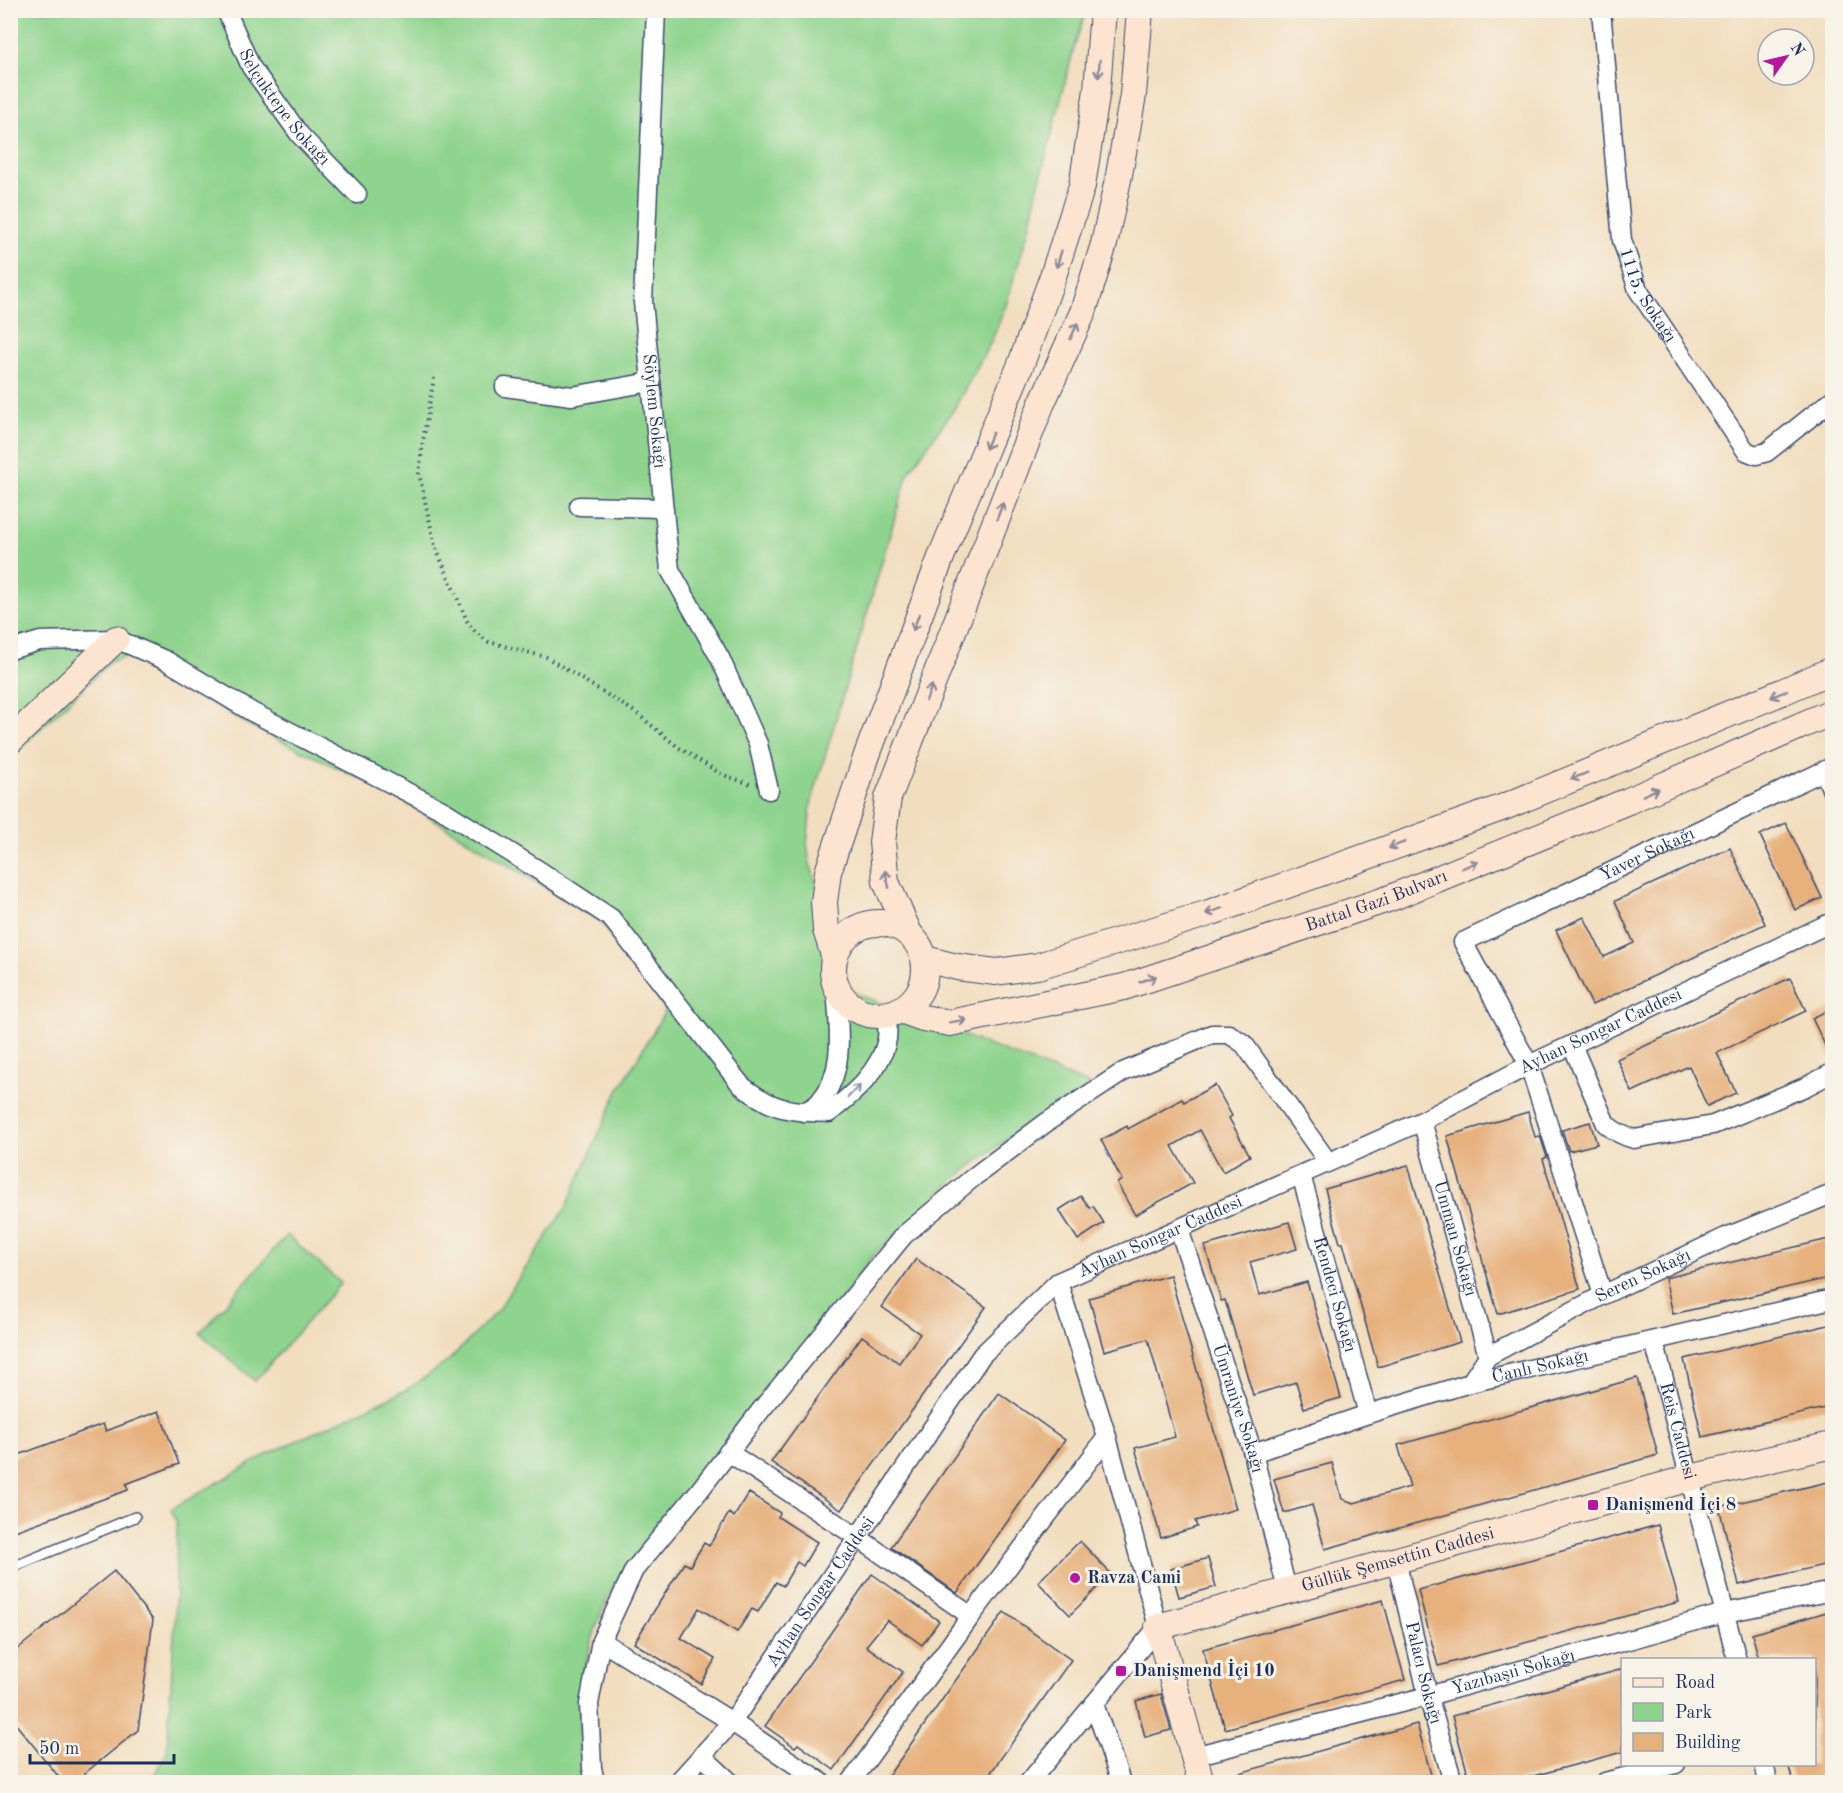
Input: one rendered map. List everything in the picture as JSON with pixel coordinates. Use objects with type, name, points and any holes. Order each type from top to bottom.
[{"type":"street","name":"Selçuktepe Sokağı","points":[[226,10],[251,67],[300,135],[357,194]]},
{"type":"street","name":"Söylem Sokağı","points":[[656,10],[643,302],[670,570],[720,658],[758,744],[769,790]]},
{"type":"street","points":[[834,955],[826,930],[824,902],[828,872],[867,755],[942,552],[1021,364],[1082,186],[1097,90],[1103,10]]},
{"type":"street","points":[[836,987],[844,1000],[856,1010],[872,1015],[894,1012],[913,1001],[922,988],[926,974],[925,958],[919,945],[909,933],[886,882],[882,842],[888,798],[1041,405],[1083,312],[1104,244],[1119,175],[1133,95],[1140,10]]},
{"type":"street","name":"1115. Sokağı","points":[[1600,10],[1622,240],[1638,290],[1746,451],[1756,455],[1767,452],[1833,400]]},
{"type":"street","points":[[505,387],[572,396],[651,382]]},
{"type":"street","points":[[579,507],[663,508]]},
{"type":"street","points":[[10,650],[40,641],[116,639],[167,661],[252,712],[444,811],[611,918],[741,1085],[761,1101],[786,1110],[829,1113],[859,1087],[877,1065],[894,1012]]},
{"type":"street","points":[[10,741],[116,639]]},
{"type":"street","points":[[925,958],[957,967],[996,972],[1038,966],[1209,913],[1503,807],[1833,670]]},
{"type":"street","name":"Battal Gazi Bulvarı","points":[[894,1012],[950,1023],[1124,987],[1388,899],[1628,801],[1833,712]]},
{"type":"street","points":[[1828,769],[1833,791]]},
{"type":"street","name":"Yaver Sokağı","points":[[1529,1065],[1463,942],[1828,769]]},
{"type":"street","points":[[804,1112],[819,1102],[830,1085],[838,1065],[836,987],[832,971],[834,955],[841,942],[852,930],[866,924],[882,922],[897,925],[909,933]]},
{"type":"street","name":"Ayhan Songar Caddesi","points":[[678,1782],[732,1722],[982,1355],[1058,1282],[1422,1121],[1529,1065],[1833,922]]},
{"type":"street","points":[[595,1782],[592,1768],[589,1704],[601,1641],[634,1570],[904,1235],[975,1176],[1047,1122],[1123,1072],[1212,1034],[1220,1033],[1237,1038],[1244,1044],[1328,1162]]},
{"type":"street","points":[[1572,1045],[1606,1124],[1623,1136],[1634,1138],[1713,1125],[1805,1087],[1833,1072]]},
{"type":"street","points":[[1529,1065],[1604,1295]]},
{"type":"street","name":"Umman Sokağı","points":[[1422,1121],[1488,1356]]},
{"type":"street","name":"Rendeci Sokağı","points":[[1301,1175],[1368,1414]]},
{"type":"street","name":"Seren Sokağı","points":[[1470,1383],[1488,1356],[1604,1295],[1726,1237],[1833,1194]]},
{"type":"street","name":"Ümraniye Sokağı","points":[[1179,1229],[1253,1453],[1287,1590]]},
{"type":"street","points":[[1058,1282],[1107,1437],[1201,1782]]},
{"type":"street","name":"Canlı Sokağı","points":[[1253,1453],[1368,1414],[1470,1383],[1833,1299]]},
{"type":"street","name":"Reis Caddesi","points":[[1654,1341],[1737,1658]]},
{"type":"street","points":[[851,1782],[971,1616],[1107,1437]]},
{"type":"street","name":"Güllük Şemsettin Caddesi","points":[[1158,1627],[1690,1478],[1833,1445]]},
{"type":"street","points":[[728,1452],[971,1616]]},
{"type":"street","name":"Palacı Sokağı","points":[[1396,1560],[1428,1696],[1453,1782]]},
{"type":"street","name":"Yazıbaşıi Sokağı","points":[[1194,1756],[1428,1696],[1725,1613],[1833,1591]]},
{"type":"street","points":[[1029,1782],[1158,1627]]},
{"type":"street","points":[[601,1641],[732,1722],[821,1782]]},
{"type":"street","points":[[1094,1704],[1121,1782]]},
{"type":"street","points":[[702,1756],[730,1782]]},
{"type":"street","points":[[1605,1782],[1668,1766]]},
{"type":"street","points":[[1764,1766],[1768,1782]]},
{"type":"lane","points":[[10,1568],[135,1517]]},
{"type":"path","points":[[434,378],[419,474],[435,546],[468,623],[477,634],[489,642],[546,657],[635,712],[678,747],[722,774],[769,790]]},
{"type":"green space","points":[[11,11],[1086,11],[1075,44],[1028,232],[1006,305],[992,340],[954,409],[908,473],[811,804],[807,844],[810,864],[822,899],[831,984],[1091,1085],[1002,1143],[956,1178],[875,1253],[843,1298],[616,1581],[595,1631],[583,1679],[579,1728],[583,1782],[150,1782],[167,1752],[175,1619],[177,1523],[171,1509],[268,1454],[408,1389],[448,1361],[465,1344],[497,1311],[566,1208],[617,1093],[666,1010],[600,921],[387,791],[256,729],[131,655],[110,662],[11,757]]},
{"type":"green space","points":[[287,1235],[341,1283],[255,1381],[200,1333]]},
{"type":"building","points":[[1786,823],[1822,898],[1795,910],[1760,835]]},
{"type":"building","points":[[1730,848],[1765,924],[1592,1005],[1556,930],[1584,917],[1604,957],[1634,943],[1615,901]]},
{"type":"building","points":[[1790,978],[1806,1011],[1717,1053],[1736,1093],[1707,1106],[1689,1066],[1632,1092],[1617,1059]]},
{"type":"building","points":[[1833,1008],[1833,1062],[1812,1018]]},
{"type":"building","points":[[1215,1085],[1232,1116],[1229,1118],[1250,1156],[1223,1172],[1200,1130],[1172,1146],[1193,1183],[1135,1215],[1117,1183],[1122,1180],[1101,1140],[1127,1126],[1128,1129],[1182,1099],[1184,1102]]},
{"type":"building","points":[[1528,1112],[1535,1137],[1540,1136],[1547,1157],[1543,1159],[1580,1289],[1498,1314],[1447,1136]]},
{"type":"building","points":[[1590,1122],[1597,1144],[1569,1151],[1562,1130]]},
{"type":"building","points":[[1408,1165],[1460,1342],[1378,1367],[1343,1243],[1340,1243],[1325,1189]]},
{"type":"building","points":[[1081,1196],[1090,1208],[1093,1206],[1104,1223],[1078,1240],[1059,1210]]},
{"type":"building","points":[[1289,1222],[1297,1249],[1250,1262],[1259,1295],[1307,1282],[1341,1398],[1304,1408],[1296,1382],[1253,1395],[1225,1300],[1221,1301],[1205,1246]]},
{"type":"building","points":[[1833,1238],[1833,1277],[1673,1314],[1665,1278]]},
{"type":"building","points":[[916,1259],[986,1307],[841,1510],[771,1462],[862,1336],[899,1363],[920,1334],[882,1307]]},
{"type":"building","points":[[1170,1275],[1236,1509],[1195,1521],[1197,1527],[1161,1538],[1135,1448],[1175,1437],[1148,1339],[1104,1351],[1089,1298]]},
{"type":"building","points":[[1833,1324],[1833,1406],[1702,1437],[1684,1359]]},
{"type":"building","points":[[1637,1378],[1658,1455],[1325,1549],[1312,1505],[1284,1513],[1274,1479],[1332,1463],[1342,1499],[1354,1503],[1410,1487],[1398,1445]]},
{"type":"building","points":[[999,1393],[1065,1440],[957,1593],[891,1547]]},
{"type":"building","points":[[159,1411],[179,1464],[126,1484],[128,1490],[15,1531],[10,1520],[10,1458],[103,1424],[106,1431]]},
{"type":"building","points":[[1833,1481],[1832,1563],[1739,1585],[1719,1507]]},
{"type":"building","points":[[749,1493],[780,1513],[778,1517],[817,1542],[803,1566],[797,1562],[783,1586],[776,1582],[758,1612],[752,1609],[737,1632],[699,1608],[681,1638],[715,1659],[701,1684],[634,1643],[684,1563],[690,1566],[704,1543],[709,1546],[729,1513],[734,1517]]},
{"type":"building","points":[[1658,1525],[1679,1602],[1438,1666],[1418,1590]]},
{"type":"building","name":"Ravza Cami","points":[[1080,1541],[1111,1574],[1070,1615],[1038,1582]]},
{"type":"building","points":[[1208,1558],[1216,1587],[1179,1597],[1171,1569]]},
{"type":"building","points":[[114,1571],[153,1620],[138,1730],[74,1782],[63,1782],[10,1717],[10,1655]]},
{"type":"building","points":[[872,1574],[939,1621],[922,1645],[887,1620],[866,1646],[903,1672],[834,1770],[798,1744],[795,1747],[765,1726]]},
{"type":"building","points":[[1383,1600],[1405,1680],[1225,1729],[1203,1649]]},
{"type":"building","points":[[1833,1610],[1833,1782],[1793,1782],[1789,1766],[1816,1766],[1816,1658],[1759,1658],[1752,1634]]},
{"type":"building","points":[[1004,1612],[1071,1660],[984,1782],[884,1782]]},
{"type":"building","points":[[1621,1670],[1621,1753],[1511,1782],[1470,1782],[1452,1716]]},
{"type":"building","points":[[1161,1694],[1171,1730],[1145,1737],[1136,1701]]},
{"type":"building","points":[[1417,1724],[1433,1782],[1221,1782],[1221,1778]]},
{"type":"place","name":"Danişmend İçi 8","points":[[1593,1505]]},
{"type":"place","name":"Ravza Cami","points":[[1075,1578]]},
{"type":"place","name":"Danişmend İçi 10","points":[[1121,1671]]}]
